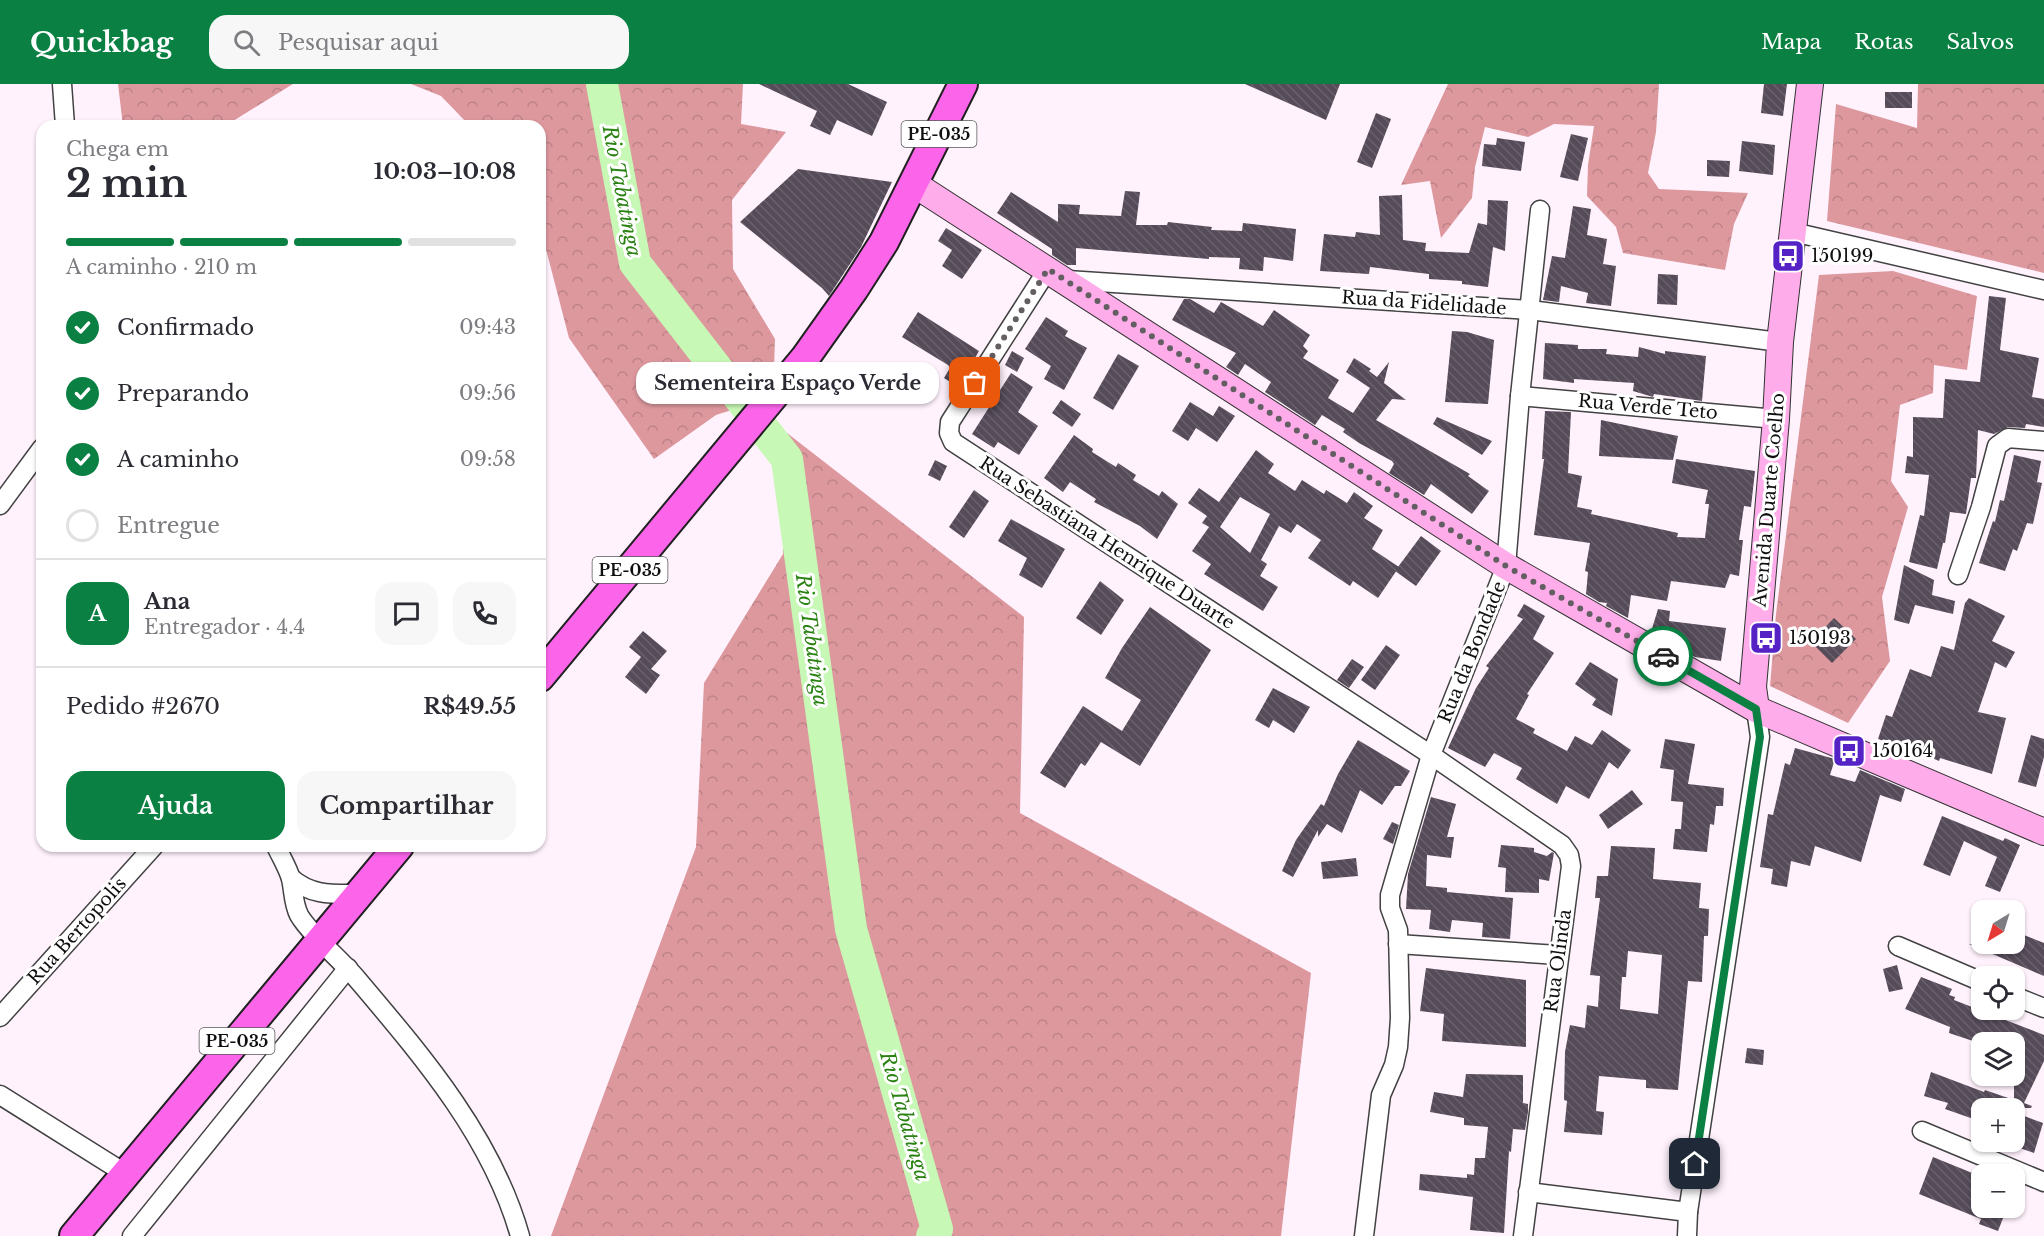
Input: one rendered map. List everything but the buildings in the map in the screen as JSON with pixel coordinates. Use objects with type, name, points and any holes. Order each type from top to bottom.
[{"type":"main road","name":"PE-035","points":[[546,670],[773,397],[854,289],[884,242],[963,84]]},
{"type":"main road","name":"Avenida Duarte Coelho","points":[[1756,709],[1753,687],[1776,419],[1780,342],[1810,84]]},
{"type":"main road","points":[[914,184],[1506,566],[1756,709],[2044,832]]},
{"type":"main road","name":"PE-035","points":[[74,1236],[394,852]]},
{"type":"street","points":[[62,84],[65,120]]},
{"type":"street","name":"Rua da Bondade","points":[[1364,1236],[1381,1095],[1398,1047],[1400,1018],[1398,930],[1390,908],[1390,895],[1431,755],[1506,566],[1520,396],[1540,210]]},
{"type":"street","points":[[1793,232],[2044,290]]},
{"type":"street","name":"Rua da Fidelidade","points":[[1057,275],[1530,310],[1780,342]]},
{"type":"street","name":"Rua Sebastiana Henrique Duarte","points":[[1057,275],[950,422],[949,433],[953,442],[1431,755]]},
{"type":"street","name":"Rua Verde Teto","points":[[1520,396],[1776,419]]},
{"type":"street","points":[[1958,575],[2001,440],[2008,438],[2044,441]]},
{"type":"street","points":[[0,505],[36,456]]},
{"type":"street","name":"Avenida Duarte Coelho","points":[[1687,1236],[1688,1212],[1760,737],[1756,709]]},
{"type":"street","name":"Rua Olinda","points":[[1431,755],[1562,845],[1569,855],[1571,866],[1523,1236]]},
{"type":"street","name":"Rua Bertopolis","points":[[0,1017],[149,852]]},
{"type":"street","points":[[279,852],[291,879],[295,905],[300,917],[348,968],[426,1060],[486,1152],[509,1198],[520,1236]]},
{"type":"street","points":[[291,879],[302,888],[313,892],[359,894]]},
{"type":"street","points":[[1398,944],[1558,955]]},
{"type":"street","points":[[1898,946],[1971,977]]},
{"type":"street","points":[[132,1236],[348,968]]},
{"type":"street","points":[[2025,1000],[2044,1008]]},
{"type":"street","points":[[0,1095],[126,1174]]},
{"type":"street","points":[[1922,1131],[2044,1182]]},
{"type":"street","points":[[1528,1192],[1688,1212]]},
{"type":"green space","points":[[118,84],[293,84],[235,120],[122,120]]},
{"type":"green space","points":[[411,84],[743,84],[741,124],[786,132],[732,200],[733,269],[775,339],[773,397],[716,415],[654,459],[569,338],[546,249],[546,120],[464,120],[441,96]]},
{"type":"green space","points":[[1448,84],[1659,84],[1656,132],[1648,173],[1659,189],[1748,193],[1734,224],[1725,270],[1623,253],[1616,227],[1587,196],[1588,165],[1594,126],[1554,124],[1528,137],[1485,127],[1475,167],[1472,198],[1441,238],[1430,181],[1401,185]]},
{"type":"green space","points":[[1918,84],[2044,84],[2044,273],[1827,221],[1836,104],[1917,128]]},
{"type":"green space","points":[[1893,271],[1977,296],[1967,370],[1934,365],[1933,393],[1900,405],[1891,481],[1908,507],[1882,597],[1890,661],[1848,723],[1770,686],[1776,614],[1819,275]]},
{"type":"green space","points":[[787,433],[1024,617],[1020,813],[1311,973],[1281,1236],[551,1236],[696,847],[704,683],[783,554]]},
{"type":"waterway","name":"Rio Tabatinga","points":[[602,84],[635,263],[787,459],[851,929],[937,1229],[932,1236]]},
{"type":"waterway","name":"Rio Tabatinga","points":[[937,1229],[939,1236]]},
{"type":"way so far","points":[[975,383],[1048,269],[1506,566],[1663,656]]},
{"type":"place","name":"150199","points":[[1788,256]]},
{"type":"place","name":"Sementeira Espaço Verde","points":[[975,383]]},
{"type":"place","name":"150193","points":[[1766,638]]},
{"type":"place","name":"150164","points":[[1849,751]]},
{"type":"route","points":[[1663,656],[1756,709],[1760,737],[1695,1164]]}]
